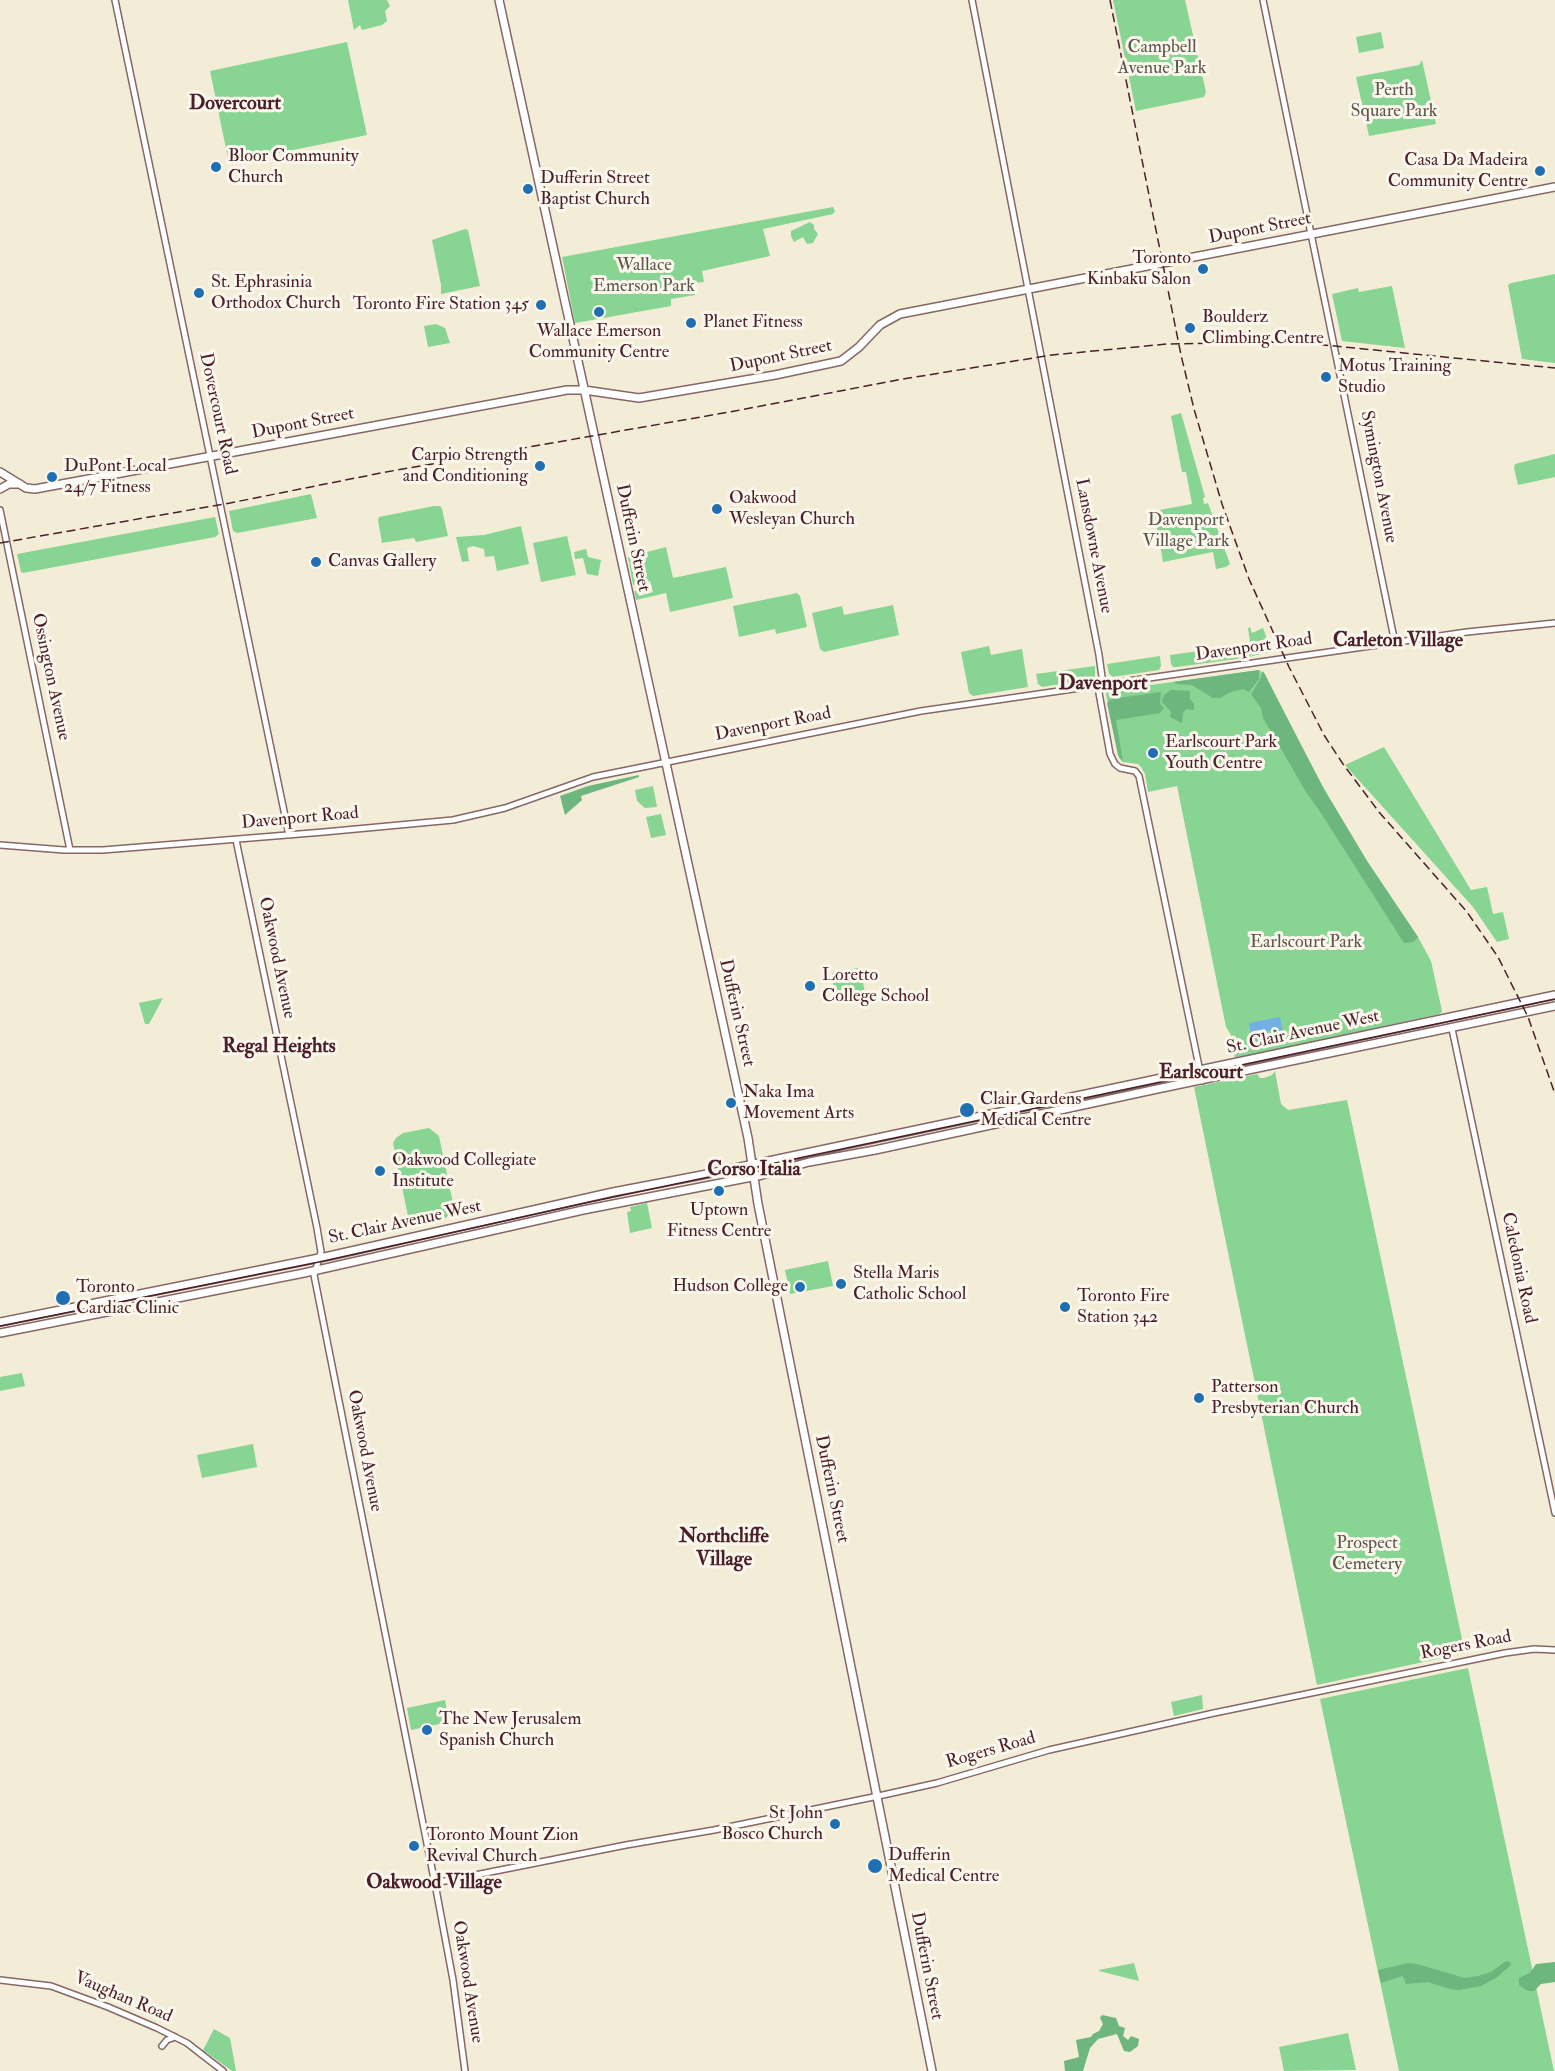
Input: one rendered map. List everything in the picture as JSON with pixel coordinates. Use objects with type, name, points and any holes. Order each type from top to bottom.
[{"type":"main road","name":"Dufferin Street","points":[[499,0],[741,1103],[753,1176],[932,2071]]},
{"type":"main road","name":"Dupont Street","points":[[0,472],[30,489],[35,489],[557,392],[584,390],[623,397],[646,397],[827,365],[849,356],[880,325],[900,314],[1555,187]]},
{"type":"main road","points":[[0,489],[9,484],[20,484]]},
{"type":"main road","name":"St. Clair Avenue West","points":[[0,1322],[320,1257],[613,1192],[1555,995]]},
{"type":"main road","name":"St. Clair Avenue West","points":[[0,1333],[315,1270],[583,1210],[1555,1006]]},
{"type":"street","name":"Dovercourt Road","points":[[115,0],[288,835]]},
{"type":"street","name":"Lansdowne Avenue","points":[[972,0],[1099,656],[1102,677],[1100,701],[1112,760],[1120,768],[1135,771],[1139,776],[1202,1081]]},
{"type":"street","name":"Symington Avenue","points":[[1263,0],[1395,642]]},
{"type":"street","name":"Ossington Avenue","points":[[0,510],[70,850]]},
{"type":"street","name":"Davenport Road","points":[[0,845],[103,850],[421,823],[471,816],[509,806],[585,779],[921,711],[1395,642],[1555,623]]},
{"type":"street","name":"Oakwood Avenue","points":[[236,840],[317,1228],[320,1257],[314,1275],[435,1883],[453,1980],[465,2071]]},
{"type":"street","name":"Caledonia Road","points":[[1452,1029],[1555,1513]]},
{"type":"street","name":"Rogers Road","points":[[435,1883],[714,1830],[937,1783],[1049,1750],[1210,1714],[1505,1653],[1534,1649],[1555,1650]]},
{"type":"street","name":"Vaughan Road","points":[[0,1980],[42,1983],[118,2011],[176,2037],[196,2049],[223,2071]]},
{"type":"street","points":[[162,2046],[167,2040],[176,2037]]},
{"type":"green space","points":[[348,0],[387,0],[390,6],[385,11],[387,21],[382,25],[362,30],[360,25],[354,30]]},
{"type":"green space","name":"Campbell Avenue Park","points":[[1113,0],[1185,0],[1206,92],[1204,97],[1136,111]]},
{"type":"green space","points":[[1381,32],[1384,48],[1359,53],[1356,37]]},
{"type":"green space","points":[[347,42],[367,135],[229,163],[210,71]]},
{"type":"green space","name":"Perth Square Park","points":[[1422,60],[1436,124],[1369,136],[1356,77],[1419,65]]},
{"type":"green space","name":"Wallace Emerson Park","points":[[833,207],[835,211],[833,214],[763,229],[770,256],[702,271],[704,282],[694,283],[695,295],[671,299],[671,306],[575,323],[562,257]]},
{"type":"green space","points":[[810,222],[818,234],[813,243],[807,244],[803,237],[794,242],[791,231]]},
{"type":"green space","points":[[468,230],[480,286],[441,294],[432,240]]},
{"type":"green space","points":[[1555,274],[1555,363],[1522,359],[1508,285]]},
{"type":"green space","points":[[1392,286],[1405,348],[1342,341],[1332,294],[1358,288],[1359,292]]},
{"type":"green space","points":[[436,324],[445,328],[450,343],[428,347],[424,326]]},
{"type":"green space","name":"Davenport Village Park","points":[[1181,413],[1205,497],[1203,498],[1204,504],[1208,503],[1230,564],[1226,567],[1216,569],[1213,552],[1163,562],[1154,511],[1192,504],[1186,472],[1182,472],[1171,416]]},
{"type":"green space","points":[[1555,454],[1555,477],[1518,485],[1515,464]]},
{"type":"green space","points":[[311,494],[317,518],[237,533],[233,531],[229,511]]},
{"type":"green space","points":[[440,506],[442,509],[448,536],[416,542],[414,538],[382,543],[379,517]]},
{"type":"green space","points":[[215,517],[219,534],[215,537],[21,572],[17,554]]},
{"type":"green space","points":[[521,526],[529,564],[497,571],[494,556],[485,557],[484,549],[473,546],[467,548],[469,561],[462,562],[456,537],[484,535]]},
{"type":"green space","points":[[567,536],[576,575],[541,582],[533,543]]},
{"type":"green space","points":[[666,547],[673,578],[726,567],[733,598],[670,612],[666,593],[636,600],[634,591],[638,591],[639,596],[653,592],[650,581],[633,585],[628,557]]},
{"type":"green space","points":[[586,549],[588,557],[601,560],[598,576],[587,574],[583,558],[575,559],[574,552]]},
{"type":"green space","points":[[797,593],[800,596],[807,627],[776,634],[775,629],[739,637],[733,606]]},
{"type":"green space","points":[[893,605],[899,635],[824,652],[820,649],[812,613],[842,606],[844,615]]},
{"type":"green space","points":[[1250,627],[1252,633],[1263,628],[1272,652],[1252,656],[1248,628]]},
{"type":"green space","points":[[1249,644],[1251,657],[1177,667],[1171,664],[1170,655]]},
{"type":"green space","points":[[989,646],[991,655],[1022,649],[1028,687],[973,696],[969,693],[961,652]]},
{"type":"green space","points":[[1160,656],[1159,670],[1113,677],[1109,674],[1107,664]]},
{"type":"green space","points":[[1095,666],[1093,679],[1042,687],[1038,684],[1036,674]]},
{"type":"green space","name":"Earlscourt Park","points":[[1259,670],[1265,674],[1304,754],[1324,789],[1431,961],[1442,1011],[1440,1014],[1235,1058],[1231,1035],[1226,1027],[1177,786],[1148,792],[1145,774],[1141,767],[1138,764],[1123,762],[1119,758],[1106,694],[1108,691]]},
{"type":"green space","points":[[1259,670],[1259,679],[1249,692],[1243,689],[1220,698],[1213,698],[1192,685],[1173,682]]},
{"type":"green space","points":[[1263,671],[1324,789],[1367,861],[1418,937],[1413,942],[1404,943],[1306,792],[1263,718],[1261,708],[1251,694]]},
{"type":"green space","points":[[1171,690],[1190,691],[1194,710],[1186,709],[1182,723],[1170,717],[1171,712],[1162,702],[1164,695]]},
{"type":"green space","points":[[1161,692],[1160,704],[1164,708],[1160,713],[1116,720],[1123,762],[1118,755],[1107,703],[1111,699]]},
{"type":"green space","points":[[1384,747],[1471,890],[1487,887],[1493,914],[1503,912],[1509,939],[1497,942],[1473,907],[1345,765]]},
{"type":"green space","points":[[639,775],[639,777],[581,796],[582,800],[565,815],[560,796],[588,786]]},
{"type":"green space","points":[[653,786],[657,807],[645,808],[637,801],[635,790]]},
{"type":"green space","points":[[661,814],[666,835],[651,838],[646,817]]},
{"type":"green space","points":[[858,968],[865,992],[857,996],[844,996],[836,990],[832,973]]},
{"type":"green space","points":[[163,998],[149,1024],[145,1024],[139,1003]]},
{"type":"green space","name":"Prospect Cemetery","points":[[1275,1071],[1281,1104],[1288,1110],[1347,1100],[1465,1653],[1317,1685],[1194,1087],[1257,1074],[1260,1078],[1264,1078]]},
{"type":"green space","points":[[429,1128],[439,1136],[454,1208],[446,1218],[416,1222],[408,1216],[393,1143],[403,1133]]},
{"type":"green space","points":[[647,1203],[652,1228],[630,1233],[627,1212],[631,1211],[630,1207]]},
{"type":"green space","points":[[828,1261],[833,1286],[790,1294],[785,1270]]},
{"type":"green space","points":[[22,1373],[25,1386],[0,1391],[0,1377]]},
{"type":"green space","points":[[253,1444],[257,1467],[202,1478],[197,1455]]},
{"type":"green space","points":[[1468,1668],[1554,2071],[1399,2071],[1320,1699]]},
{"type":"green space","points":[[1202,1695],[1203,1709],[1174,1716],[1171,1702]]},
{"type":"green space","points":[[445,1700],[449,1722],[411,1730],[407,1708]]},
{"type":"green space","points":[[1506,1961],[1511,1965],[1496,1978],[1481,1986],[1459,1990],[1428,1982],[1406,1984],[1403,1976],[1381,1983],[1378,1970],[1408,1963],[1465,1978],[1491,1972]]},
{"type":"green space","points":[[1555,1962],[1555,1982],[1541,1984],[1534,1991],[1528,1991],[1519,1985],[1519,1978],[1530,1973],[1536,1964]]},
{"type":"green space","points":[[1134,1963],[1139,1981],[1099,1971],[1099,1970]]},
{"type":"green space","points":[[1102,2015],[1116,2018],[1119,2026],[1125,2028],[1123,2036],[1128,2040],[1131,2036],[1139,2039],[1138,2046],[1130,2052],[1124,2051],[1117,2034],[1098,2039],[1090,2048],[1083,2071],[1065,2071],[1064,2061],[1079,2057],[1076,2040],[1091,2037],[1099,2031],[1103,2024],[1100,2018]]},
{"type":"green space","points":[[214,2029],[230,2038],[236,2071],[232,2071],[203,2050]]},
{"type":"green space","points":[[1348,2033],[1356,2070],[1284,2071],[1279,2047]]},
{"type":"water","points":[[1280,1017],[1283,1032],[1273,1030],[1264,1032],[1258,1041],[1252,1039],[1249,1023]]},
{"type":"tram line","points":[[0,1326],[319,1262],[590,1202],[1555,999]]},
{"type":"railway","points":[[1110,0],[1181,355],[1222,504],[1249,579],[1289,667],[1324,735],[1343,764],[1379,812],[1467,912],[1498,957],[1528,1017],[1555,1094]]},
{"type":"railway","points":[[0,543],[903,379],[1052,355],[1167,344],[1272,342],[1555,368]]},
{"type":"place","name":"Bloor Community Church","points":[[216,167]]},
{"type":"place","name":"Casa Da Madeira Community Centre","points":[[1540,171]]},
{"type":"place","name":"Dufferin Street Baptist Church","points":[[528,189]]},
{"type":"place","name":"Toronto Kinbaku Salon","points":[[1203,269]]},
{"type":"place","name":"St. Ephrasinia Orthodox Church","points":[[199,293]]},
{"type":"place","name":"Toronto Fire Station 345","points":[[541,305]]},
{"type":"place","name":"Wallace Emerson Community Centre","points":[[599,312]]},
{"type":"place","name":"Planet Fitness","points":[[691,323]]},
{"type":"place","name":"Boulderz Climbing Centre","points":[[1190,328]]},
{"type":"place","name":"Motus Training Studio","points":[[1326,377]]},
{"type":"place","name":"Carpio Strength and Conditioning","points":[[540,466]]},
{"type":"place","name":"DuPont Local 24/7 Fitness","points":[[52,477]]},
{"type":"place","name":"Oakwood Wesleyan Church","points":[[717,509]]},
{"type":"place","name":"Canvas Gallery","points":[[316,562]]},
{"type":"place","name":"Earlscourt Park Youth Centre","points":[[1153,753]]},
{"type":"place","name":"Loretto College School","points":[[810,986]]},
{"type":"place","name":"Naka Ima Movement Arts","points":[[731,1103]]},
{"type":"place","name":"Clair Gardens Medical Centre","points":[[967,1110]]},
{"type":"place","name":"Oakwood Collegiate Institute","points":[[380,1171]]},
{"type":"place","name":"Uptown Fitness Centre","points":[[719,1191]]},
{"type":"place","name":"Stella Maris Catholic School","points":[[841,1284]]},
{"type":"place","name":"Hudson College","points":[[800,1287]]},
{"type":"place","name":"Toronto Cardiac Clinic","points":[[63,1298]]},
{"type":"place","name":"Toronto Fire Station 342","points":[[1065,1307]]},
{"type":"place","name":"Patterson Presbyterian Church","points":[[1199,1398]]},
{"type":"place","name":"The New Jerusalem Spanish Church","points":[[427,1730]]},
{"type":"place","name":"St John Bosco Church","points":[[835,1824]]},
{"type":"place","name":"Toronto Mount Zion Revival Church","points":[[414,1846]]},
{"type":"place","name":"Dufferin Medical Centre","points":[[875,1866]]},
{"type":"district","name":"Dovercourt","points":[[235,105]]},
{"type":"district","name":"Carleton Village","points":[[1398,642]]},
{"type":"district","name":"Davenport","points":[[1103,684]]},
{"type":"district","name":"Regal Heights","points":[[279,1048]]},
{"type":"district","name":"Earlscourt","points":[[1201,1074]]},
{"type":"district","name":"Corso Italia","points":[[754,1171]]},
{"type":"district","name":"Northcliffe Village","points":[[724,1550]]},
{"type":"district","name":"Oakwood Village","points":[[434,1884]]}]
